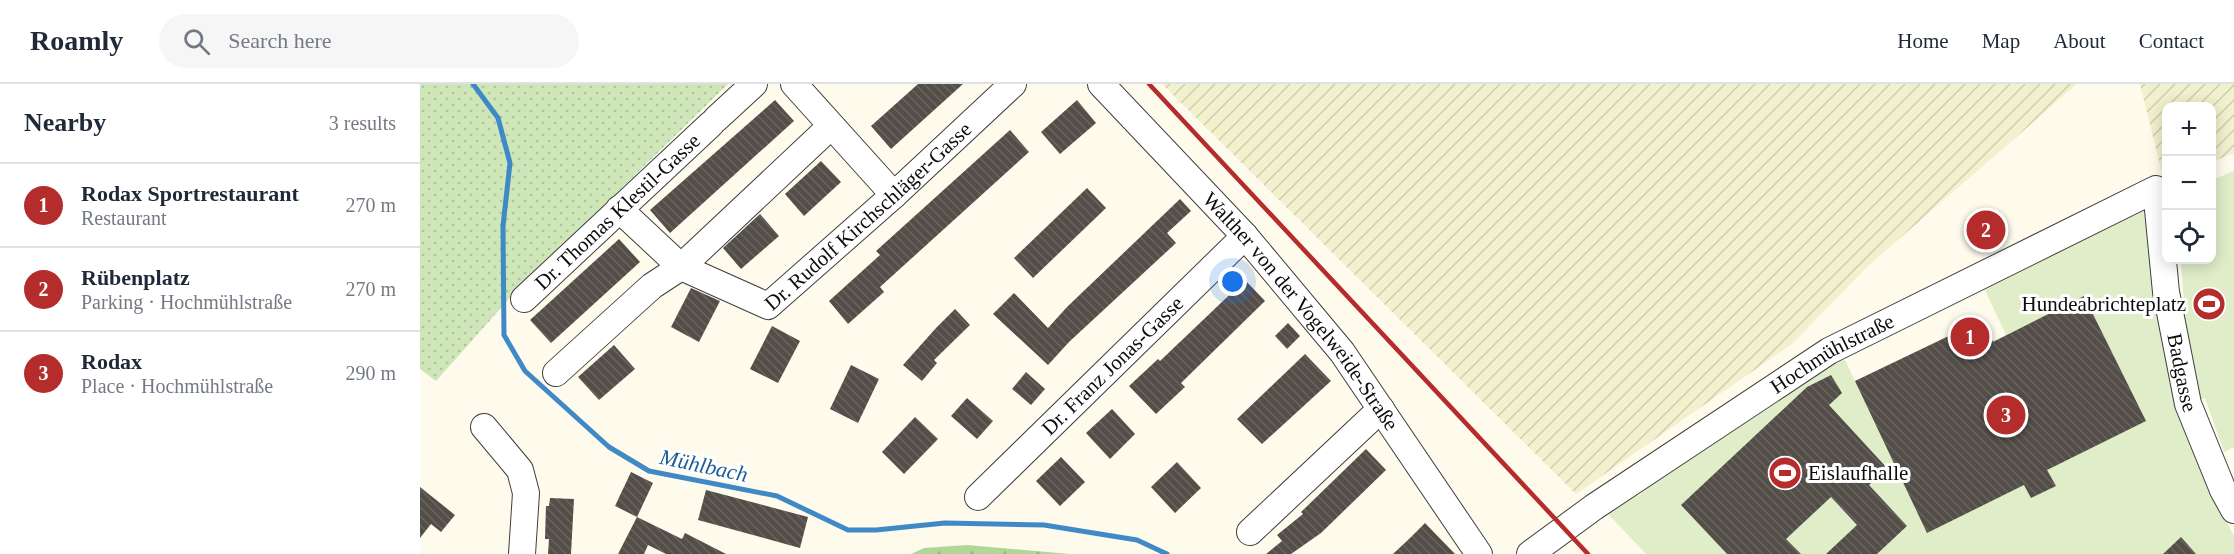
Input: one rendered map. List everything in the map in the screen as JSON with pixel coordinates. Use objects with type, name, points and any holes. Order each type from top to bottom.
[{"type":"street","name":"Dr. Thomas Klestil-Gasse","points":[[524,299],[754,84]]},
{"type":"street","points":[[794,84],[894,195]]},
{"type":"street","name":"Dr. Rudolf Kirchschläger-Gasse","points":[[681,267],[768,306],[894,195],[1013,84]]},
{"type":"street","name":"Walther von der Vogelweide-Straße","points":[[1101,84],[1245,236],[1342,352],[1479,554]]},
{"type":"street","points":[[556,373],[652,286],[681,267],[831,126]]},
{"type":"street","name":"Badgasse","points":[[2156,189],[2166,292],[2188,405],[2234,510]]},
{"type":"street","name":"Hochmühlstraße","points":[[1530,554],[1594,507],[1829,351],[2156,189]]},
{"type":"street","points":[[619,209],[681,267]]},
{"type":"street","name":"Dr. Franz Jonas-Gasse","points":[[978,497],[1245,236]]},
{"type":"street","points":[[1250,532],[1381,410]]},
{"type":"street","points":[[484,428],[519,470],[526,493],[522,554]]},
{"type":"green space","points":[[420,84],[728,84],[516,291],[436,381],[420,369]]},
{"type":"green space","points":[[1162,84],[2077,84],[1868,266],[1792,344],[1576,494]]},
{"type":"green space","points":[[2140,84],[2234,84],[2234,153],[2216,160],[2216,102],[2162,102],[2161,170]]},
{"type":"green space","name":"Hundeabrichteplatz","points":[[2234,171],[2234,447],[2224,452],[2205,398],[2200,400],[2187,348],[2181,264],[2216,264],[2216,178]]},
{"type":"green space","points":[[2143,207],[2150,210],[2167,358],[2199,468],[2234,536],[2234,554],[1646,554],[1610,516],[1609,507],[1634,491],[1638,496],[1648,488],[1646,485],[1798,383],[1841,361],[1845,360],[1855,381],[1982,320],[1993,341],[2006,335],[1984,288]]},
{"type":"green space","points":[[967,545],[1070,554],[911,554],[924,548]]},
{"type":"building","points":[[918,84],[963,84],[891,149],[871,126]]},
{"type":"building","points":[[775,100],[794,121],[670,233],[650,210]]},
{"type":"building","points":[[1077,100],[1096,123],[1060,154],[1041,132]]},
{"type":"building","points":[[1010,130],[1029,152],[880,287],[884,292],[848,324],[829,301],[880,255],[876,251]]},
{"type":"building","points":[[821,161],[841,182],[804,216],[785,194]]},
{"type":"building","points":[[1087,188],[1106,208],[1033,278],[1014,258]]},
{"type":"building","points":[[1180,199],[1191,211],[1167,233],[1176,243],[1069,342],[1048,365],[993,314],[1014,293],[1048,328]]},
{"type":"building","points":[[760,214],[779,236],[741,269],[723,248]]},
{"type":"building","points":[[619,239],[640,262],[551,343],[530,320]]},
{"type":"building","points":[[1245,280],[1265,301],[1181,383],[1185,387],[1156,414],[1129,386],[1158,359],[1160,361]]},
{"type":"building","points":[[691,288],[720,301],[699,342],[671,327]]},
{"type":"building","points":[[2084,296],[2146,421],[2047,470],[2056,486],[2031,498],[2024,485],[1927,533],[1855,381],[1982,320],[1993,342]]},
{"type":"building","points":[[955,309],[970,325],[934,360],[937,363],[922,381],[903,365]]},
{"type":"building","points":[[1288,323],[1300,336],[1287,349],[1275,336]]},
{"type":"building","points":[[772,326],[800,341],[778,383],[750,369]]},
{"type":"building","points":[[614,345],[635,369],[599,400],[578,377]]},
{"type":"building","points":[[1305,354],[1331,381],[1262,444],[1237,419]]},
{"type":"building","points":[[851,365],[879,379],[858,423],[830,409]]},
{"type":"building","points":[[1026,372],[1045,389],[1031,405],[1012,389]]},
{"type":"building","name":"Eislaufhalle","points":[[1831,375],[1842,393],[1829,405],[1887,468],[1869,485],[1907,526],[1877,554],[1826,554],[1857,525],[1831,497],[1786,539],[1801,554],[1727,554],[1681,505],[1807,387]]},
{"type":"building","points":[[967,398],[993,421],[977,439],[951,416]]},
{"type":"building","points":[[1112,409],[1135,434],[1110,459],[1086,433]]},
{"type":"building","points":[[915,417],[938,439],[904,474],[882,452]]},
{"type":"building","points":[[1366,449],[1386,470],[1321,533],[1291,554],[1266,554],[1282,541],[1277,535],[1303,514],[1301,512]]},
{"type":"building","points":[[1061,457],[1085,482],[1060,506],[1036,481]]},
{"type":"building","points":[[1177,462],[1201,488],[1175,513],[1151,487]]},
{"type":"building","points":[[631,472],[653,483],[637,517],[615,506]]},
{"type":"building","points":[[420,487],[455,515],[441,532],[431,524],[420,538]]},
{"type":"building","points":[[706,490],[808,517],[800,548],[698,520]]},
{"type":"building","points":[[550,498],[574,499],[571,554],[548,554],[549,539],[545,539],[546,506],[549,506]]},
{"type":"building","points":[[637,517],[682,539],[685,533],[726,554],[666,554],[648,545],[644,554],[618,554]]},
{"type":"building","points":[[1425,523],[1455,554],[1393,554],[1410,538]]},
{"type":"building","points":[[2181,537],[2196,554],[2163,554]]},
{"type":"waterway","name":"Mühlbach","points":[[473,84],[498,118],[510,163],[503,226],[504,335],[525,371],[609,447],[649,471],[777,496],[848,530],[876,530],[945,523],[1044,525],[1137,540],[1167,554]]},
{"type":"railway","points":[[1149,84],[1588,554]]},
{"type":"place","name":"Rübenplatz","points":[[1986,230]]},
{"type":"place","name":"Hundeabrichteplatz","points":[[2209,304]]},
{"type":"place","name":"Rodax Sportrestaurant","points":[[1970,337]]},
{"type":"place","name":"Rodax","points":[[2006,415]]},
{"type":"place","name":"Eislaufhalle","points":[[1785,473]]}]
